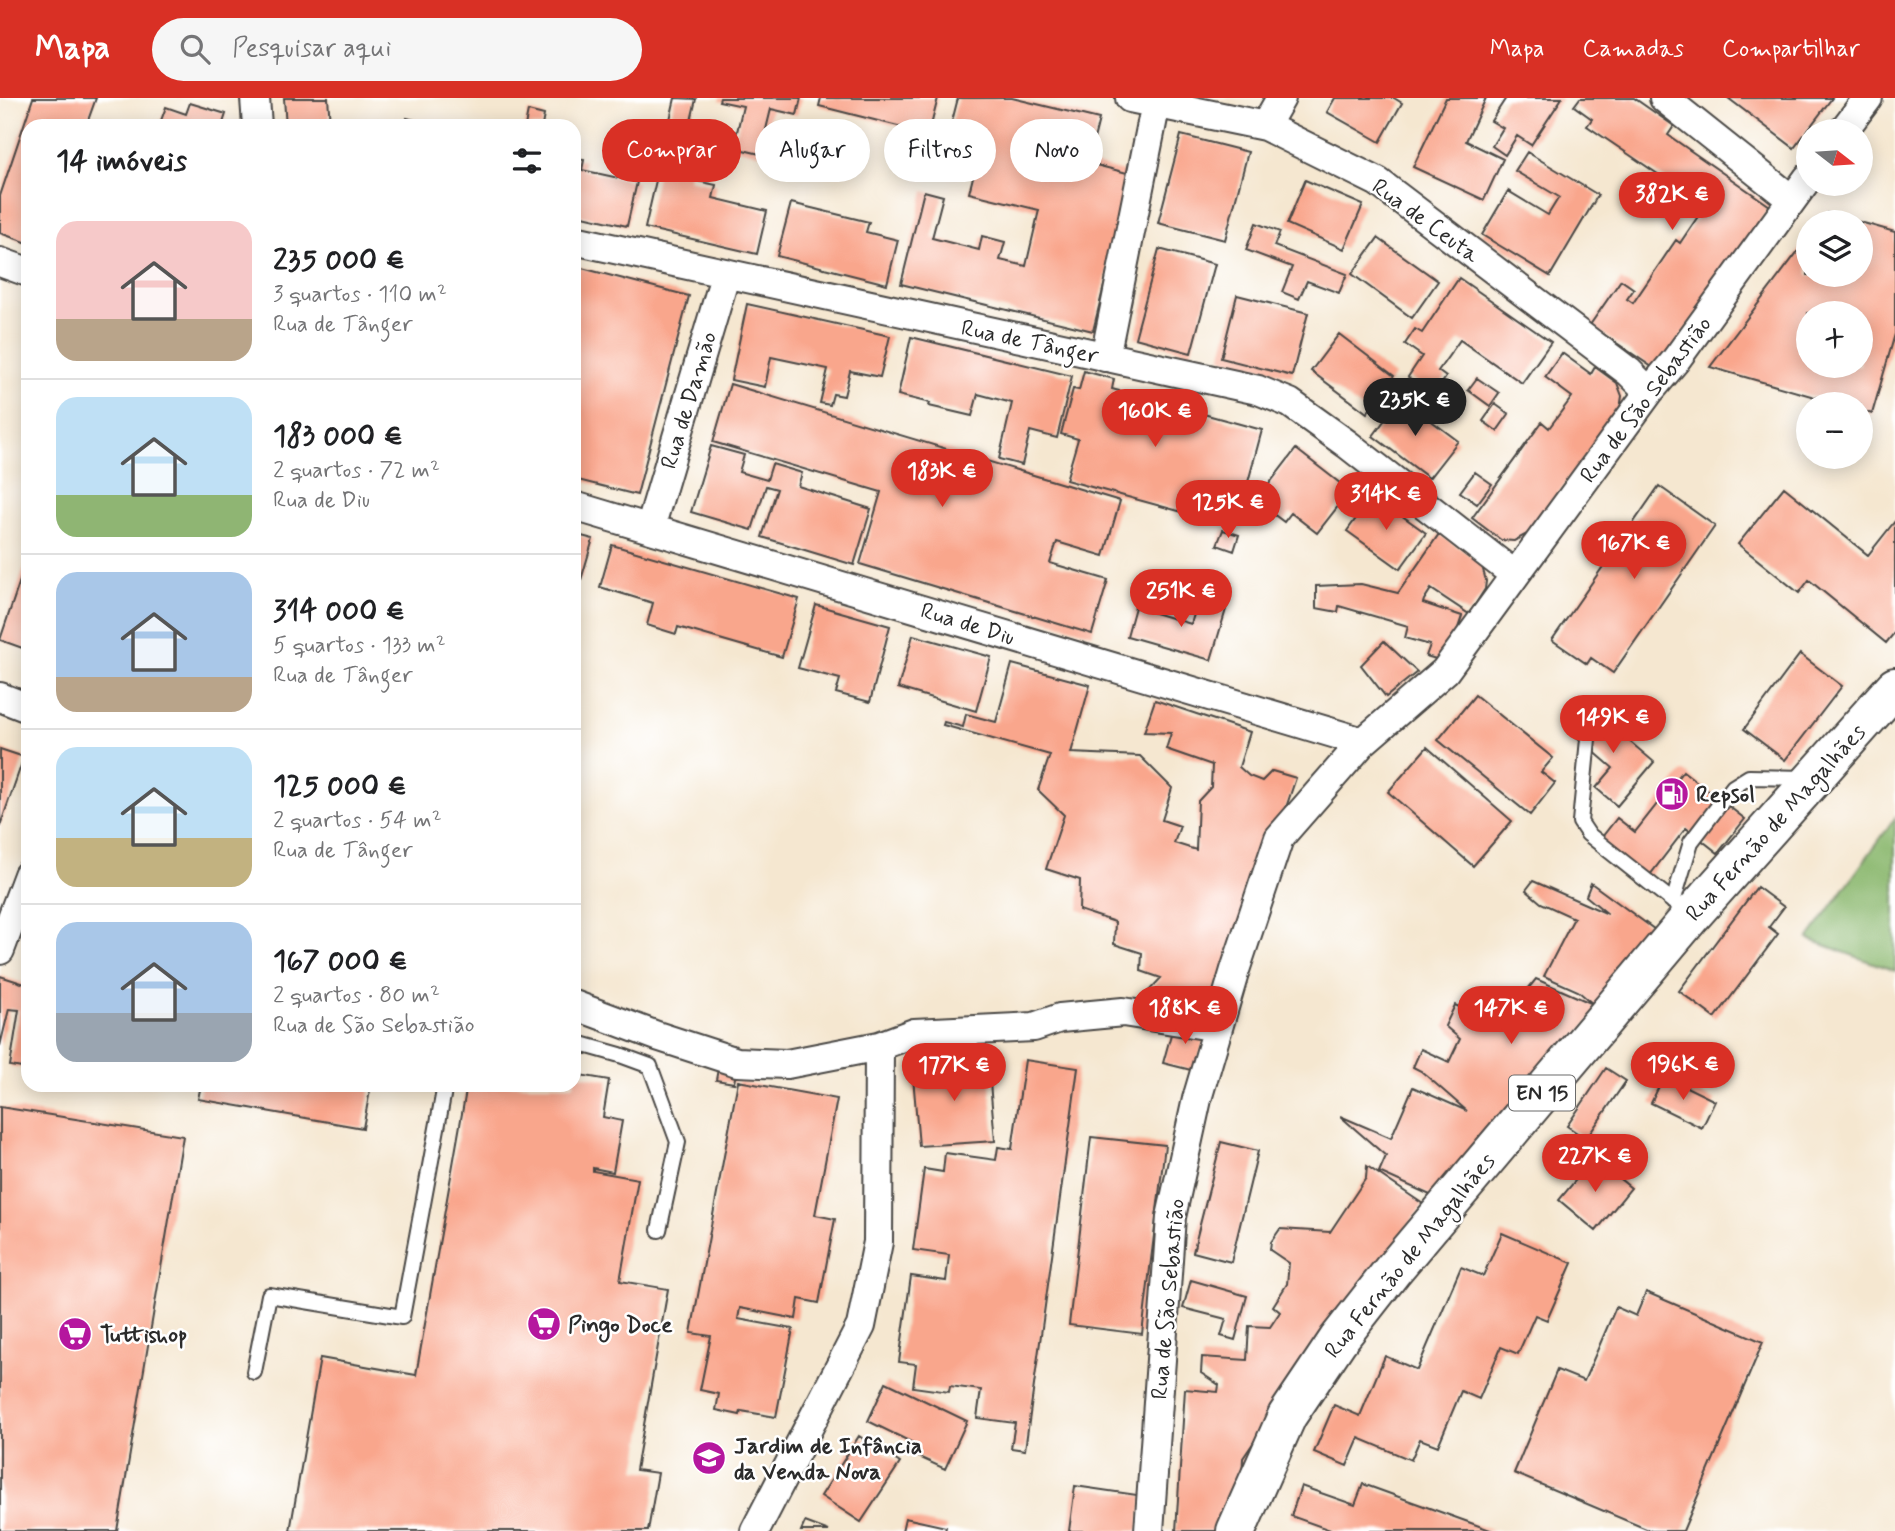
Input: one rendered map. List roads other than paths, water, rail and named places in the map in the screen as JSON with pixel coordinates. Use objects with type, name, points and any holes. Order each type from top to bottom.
[{"type":"main road","name":"Rua Fernão de Magalhães","points":[[1236,1531],[1287,1416],[1338,1340],[1682,909],[1814,778],[1895,687]]},
{"type":"street","points":[[255,98],[256,119]]},
{"type":"street","points":[[1265,125],[1281,98]]},
{"type":"street","points":[[1664,98],[1796,185]]},
{"type":"street","points":[[1852,119],[1868,98]]},
{"type":"street","points":[[1105,357],[1143,101]]},
{"type":"street","name":"Rua de Ceuta","points":[[1143,101],[1265,125],[1378,182],[1629,372],[1650,392]]},
{"type":"street","name":"Rua de São Sebastião","points":[[1149,1531],[1171,1217],[1197,1098],[1279,838],[1363,742],[1445,671],[1796,194]]},
{"type":"street","name":"Rua de Tânger","points":[[581,242],[1258,390],[1290,403],[1347,444],[1515,575]]},
{"type":"street","points":[[0,262],[21,270]]},
{"type":"street","name":"Rua de Damão","points":[[650,528],[726,273]]},
{"type":"street","name":"Rua de Diu","points":[[581,508],[1363,742]]},
{"type":"street","points":[[0,697],[21,705]]},
{"type":"street","points":[[0,950],[21,894]]},
{"type":"street","points":[[581,1008],[657,1037],[737,1062],[787,1064],[878,1046],[914,1033],[1034,1027],[1060,1018],[1123,1012],[1218,1027]]},
{"type":"street","points":[[755,1531],[861,1326],[878,1242],[878,1046]]},
{"type":"lane","points":[[1588,739],[1580,822],[1588,834],[1682,909]]},
{"type":"lane","points":[[1682,909],[1691,842],[1733,787],[1749,777],[1814,778]]},
{"type":"lane","points":[[581,1044],[650,1066],[678,1142],[659,1230]]},
{"type":"lane","points":[[254,1372],[269,1295],[402,1317],[444,1092]]},
{"type":"place","name":"Repsol","points":[[1672,794]]},
{"type":"place","name":"Pingo Doce","points":[[544,1324]]},
{"type":"place","name":"Tuttishop","points":[[75,1334]]},
{"type":"place","name":"Jardim de Infância da Venda Nova","points":[[709,1458]]}]
